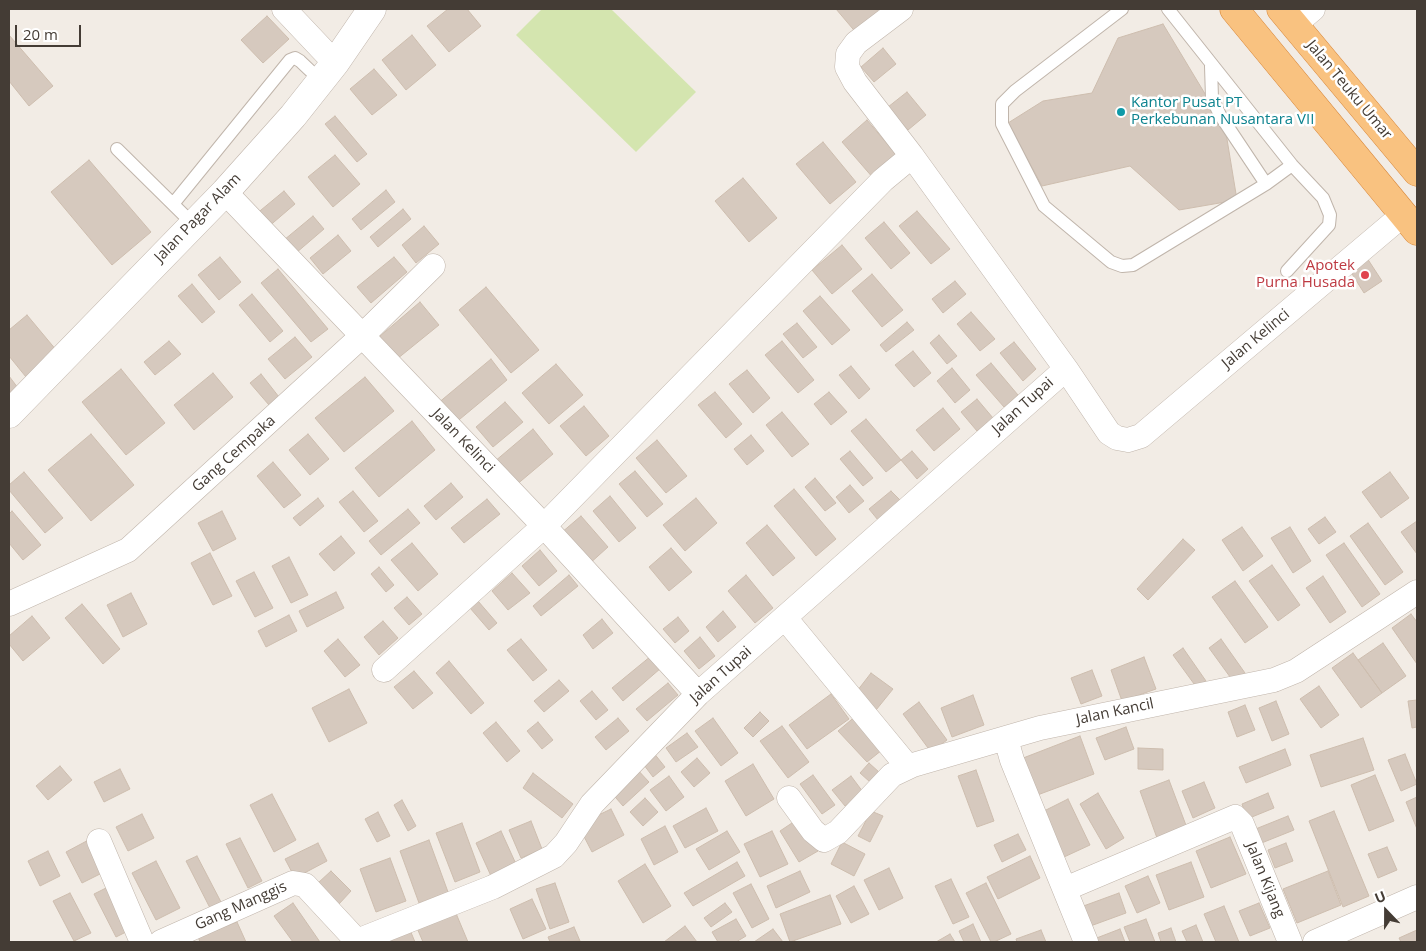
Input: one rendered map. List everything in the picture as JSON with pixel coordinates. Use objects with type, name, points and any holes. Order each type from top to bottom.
[{"type":"highway","points":[[1234,9],[1410,222]]},
{"type":"highway","name":"Jalan Teuku Umar","points":[[1296,14],[1415,165]]},
{"type":"street","points":[[284,9],[328,72]]},
{"type":"street","name":"Jalan Pagar Alam","points":[[9,414],[225,192],[293,116],[328,72],[372,9]]},
{"type":"street","points":[[901,9],[856,43],[848,54],[847,67],[855,82],[912,156],[1066,369]]},
{"type":"street","points":[[384,670],[544,526],[883,180],[912,156]]},
{"type":"street","name":"Jalan Kelinci","points":[[225,192],[544,526],[698,694]]},
{"type":"street","name":"Jalan Kelinci","points":[[1066,369],[1109,433],[1117,438],[1128,440],[1140,436],[1410,222]]},
{"type":"street","name":"Gang Cempaka","points":[[9,604],[128,550],[362,336],[432,266]]},
{"type":"street","name":"Jalan Tupai","points":[[357,942],[493,887],[554,856],[566,843],[592,804],[698,694],[1066,369]]},
{"type":"street","name":"Jalan Kancil","points":[[789,798],[813,831],[824,840],[838,832],[892,775],[908,767],[977,745],[1006,739],[1040,728],[1274,680],[1296,671],[1417,592]]},
{"type":"street","points":[[785,618],[908,767]]},
{"type":"street","points":[[1006,739],[1012,760],[1086,942]]},
{"type":"street","name":"Jalan Kijang","points":[[1065,889],[1231,818],[1238,818],[1290,942]]},
{"type":"street","points":[[99,841],[142,942]]},
{"type":"street","name":"Gang Manggis","points":[[161,942],[293,883],[305,885],[357,942]]},
{"type":"street","points":[[1315,942],[1417,897]]},
{"type":"lane","points":[[1122,9],[1016,91],[1002,104],[1002,124],[1044,206],[1111,262],[1122,266],[1133,265],[1266,184],[1292,165]]},
{"type":"lane","points":[[1174,11],[1211,66],[1292,165],[1323,198],[1330,215],[1328,225],[1286,271]]},
{"type":"lane","points":[[173,204],[290,60],[295,58],[328,72]]},
{"type":"lane","points":[[1211,66],[1212,98],[1220,115],[1266,184]]},
{"type":"lane","points":[[117,149],[193,224]]},
{"type":"green space","points":[[542,9],[611,9],[696,92],[636,152],[516,35]]},
{"type":"building","points":[[448,9],[467,9],[481,26],[449,52],[427,26]]},
{"type":"building","points":[[836,9],[876,9],[882,16],[858,35]]},
{"type":"building","points":[[267,16],[289,39],[263,63],[241,40]]},
{"type":"building","name":"Kantor Pusat PT Perkebunan Nusantara VII","points":[[1163,24],[1225,127],[1237,200],[1179,210],[1130,166],[1042,186],[1008,123],[1043,101],[1092,93],[1118,38]]},
{"type":"building","points":[[9,35],[53,86],[29,106],[9,81]]},
{"type":"building","points":[[412,35],[436,65],[406,90],[382,60]]},
{"type":"building","points":[[883,48],[896,64],[874,82],[861,67]]},
{"type":"building","points":[[374,69],[397,95],[372,115],[350,89]]},
{"type":"building","points":[[907,92],[926,115],[908,130],[888,107]]},
{"type":"building","points":[[335,116],[367,154],[357,162],[325,124]]},
{"type":"building","points":[[867,120],[899,158],[874,179],[842,142]]},
{"type":"building","points":[[823,142],[856,182],[830,204],[796,164]]},
{"type":"building","points":[[335,155],[360,184],[333,207],[308,177]]},
{"type":"building","points":[[89,160],[151,232],[112,265],[51,192]]},
{"type":"building","points":[[743,178],[777,218],[749,242],[715,201]]},
{"type":"building","points":[[386,190],[395,202],[361,230],[352,219]]},
{"type":"building","points":[[284,191],[295,204],[267,228],[255,215]]},
{"type":"building","points":[[403,209],[411,219],[378,247],[370,237]]},
{"type":"building","points":[[917,211],[950,249],[931,264],[899,226]]},
{"type":"building","points":[[313,216],[324,229],[296,253],[284,240]]},
{"type":"building","points":[[884,222],[910,253],[891,269],[865,238]]},
{"type":"building","points":[[424,226],[439,244],[416,263],[402,245]]},
{"type":"building","points":[[338,235],[351,251],[323,274],[310,258]]},
{"type":"building","points":[[842,245],[862,269],[832,294],[812,270]]},
{"type":"building","points":[[220,257],[241,282],[219,300],[198,275]]},
{"type":"building","points":[[394,257],[407,272],[371,303],[357,287]]},
{"type":"building","name":"Apotek Purna Husada","points":[[1367,258],[1382,281],[1364,293],[1349,269]]},
{"type":"building","points":[[278,269],[328,329],[311,342],[261,283]]},
{"type":"building","points":[[872,274],[903,310],[882,327],[852,291]]},
{"type":"building","points":[[955,281],[966,294],[943,313],[932,299]]},
{"type":"building","points":[[192,284],[215,312],[202,323],[178,296]]},
{"type":"building","points":[[486,287],[539,350],[511,373],[459,310]]},
{"type":"building","points":[[252,294],[283,331],[270,342],[239,305]]},
{"type":"building","points":[[820,296],[850,330],[832,345],[803,311]]},
{"type":"building","points":[[420,302],[439,325],[397,359],[379,337]]},
{"type":"building","points":[[971,312],[995,339],[980,351],[957,324]]},
{"type":"building","points":[[27,315],[57,351],[26,377],[9,356],[9,330]]},
{"type":"building","points":[[907,322],[914,330],[886,352],[880,345]]},
{"type":"building","points":[[797,323],[817,347],[803,358],[783,334]]},
{"type":"building","points":[[939,335],[957,356],[947,364],[930,343]]},
{"type":"building","points":[[295,337],[312,357],[285,379],[268,359]]},
{"type":"building","points":[[169,341],[181,354],[155,375],[144,362]]},
{"type":"building","points":[[782,341],[814,380],[798,393],[765,355]]},
{"type":"building","points":[[1014,342],[1036,369],[1023,381],[1000,353]]},
{"type":"building","points":[[913,351],[931,373],[914,387],[895,365]]},
{"type":"building","points":[[491,359],[507,380],[454,424],[437,404]]},
{"type":"building","points":[[991,363],[1018,395],[1004,407],[976,375]]},
{"type":"building","points":[[556,364],[583,395],[549,424],[522,393]]},
{"type":"building","points":[[851,366],[870,389],[859,399],[839,375]]},
{"type":"building","points":[[952,368],[970,390],[955,403],[937,381]]},
{"type":"building","points":[[121,369],[165,423],[126,455],[82,402]]},
{"type":"building","points":[[747,370],[770,398],[753,413],[729,384]]},
{"type":"building","points":[[213,373],[233,397],[194,430],[174,405]]},
{"type":"building","points":[[261,374],[279,397],[269,405],[250,383]]},
{"type":"building","points":[[9,376],[18,388],[9,395]]},
{"type":"building","points":[[365,377],[394,411],[344,452],[315,418]]},
{"type":"building","points":[[715,392],[742,424],[726,438],[698,405]]},
{"type":"building","points":[[829,392],[847,412],[831,425],[814,404]]},
{"type":"building","points":[[977,399],[993,418],[977,431],[961,412]]},
{"type":"building","points":[[505,402],[523,422],[493,447],[476,427]]},
{"type":"building","points":[[584,406],[609,436],[586,456],[560,426]]},
{"type":"building","points":[[943,408],[960,429],[934,451],[916,430]]},
{"type":"building","points":[[782,412],[809,444],[792,457],[766,425]]},
{"type":"building","points":[[866,419],[901,460],[886,472],[851,431]]},
{"type":"building","points":[[412,421],[435,450],[379,497],[355,468]]},
{"type":"building","points":[[533,429],[553,454],[515,486],[494,462]]},
{"type":"building","points":[[91,434],[134,485],[91,521],[48,470]]},
{"type":"building","points":[[308,434],[329,459],[310,475],[289,450]]},
{"type":"building","points":[[751,435],[764,451],[747,465],[734,449]]},
{"type":"building","points":[[657,440],[687,476],[666,493],[636,458]]},
{"type":"building","points":[[850,451],[873,478],[863,486],[840,459]]},
{"type":"building","points":[[912,451],[928,469],[917,479],[901,460]]},
{"type":"building","points":[[273,462],[301,495],[284,508],[257,476]]},
{"type":"building","points":[[635,471],[663,504],[647,517],[619,484]]},
{"type":"building","points":[[24,472],[63,518],[45,533],[9,490],[9,485]]},
{"type":"building","points":[[1390,472],[1409,498],[1381,518],[1362,492]]},
{"type":"building","points":[[815,478],[836,503],[825,511],[805,487]]},
{"type":"building","points":[[451,483],[463,497],[436,520],[424,506]]},
{"type":"building","points":[[850,485],[864,501],[849,513],[836,497]]},
{"type":"building","points":[[794,489],[836,539],[816,556],[774,506]]},
{"type":"building","points":[[353,491],[378,521],[364,532],[339,502]]},
{"type":"building","points":[[891,491],[901,501],[878,520],[869,509]]},
{"type":"building","points":[[610,496],[636,528],[619,542],[593,511]]},
{"type":"building","points":[[318,498],[324,506],[300,526],[293,518]]},
{"type":"building","points":[[696,498],[717,523],[685,551],[663,525]]},
{"type":"building","points":[[487,499],[500,514],[464,543],[451,528]]},
{"type":"building","points":[[408,509],[420,523],[381,555],[369,541]]},
{"type":"building","points":[[12,511],[41,545],[23,560],[9,543],[9,514]]},
{"type":"building","points":[[222,511],[236,539],[213,551],[198,523]]},
{"type":"building","points":[[581,516],[608,547],[588,565],[561,533]]},
{"type":"building","points":[[1325,517],[1336,532],[1319,544],[1308,529]]},
{"type":"building","points":[[1417,521],[1417,554],[1401,532]]},
{"type":"building","points":[[1368,523],[1403,572],[1385,585],[1350,536]]},
{"type":"building","points":[[767,525],[795,558],[773,576],[746,543]]},
{"type":"building","points":[[1242,527],[1263,556],[1243,571],[1222,540]]},
{"type":"building","points":[[1290,527],[1311,561],[1293,573],[1271,538]]},
{"type":"building","points":[[341,536],[355,553],[334,571],[319,554]]},
{"type":"building","points":[[1183,539],[1195,550],[1148,600],[1137,589]]},
{"type":"building","points":[[412,543],[438,574],[418,591],[391,560]]},
{"type":"building","points":[[1344,543],[1380,594],[1362,607],[1326,555]]},
{"type":"building","points":[[671,548],[692,572],[669,591],[649,567]]},
{"type":"building","points":[[540,550],[557,571],[539,586],[522,566]]},
{"type":"building","points":[[210,553],[232,596],[213,605],[191,563]]},
{"type":"building","points":[[289,557],[308,595],[291,603],[272,566]]},
{"type":"building","points":[[1272,565],[1300,605],[1278,621],[1249,581]]},
{"type":"building","points":[[379,567],[394,585],[386,592],[371,574]]},
{"type":"building","points":[[254,572],[273,608],[255,617],[236,581]]},
{"type":"building","points":[[512,573],[530,593],[508,610],[492,591]]},
{"type":"building","points":[[569,575],[578,586],[541,616],[533,606]]},
{"type":"building","points":[[746,575],[773,608],[755,623],[728,591]]},
{"type":"building","points":[[1323,576],[1346,612],[1330,623],[1306,588]]},
{"type":"building","points":[[1235,581],[1268,627],[1245,643],[1212,597]]},
{"type":"building","points":[[336,592],[344,608],[307,627],[299,611]]},
{"type":"building","points":[[131,593],[147,624],[123,637],[107,605]]},
{"type":"building","points":[[407,597],[422,614],[409,625],[394,608]]},
{"type":"building","points":[[478,601],[497,623],[489,630],[470,608]]},
{"type":"building","points":[[82,604],[120,649],[103,664],[65,618]]},
{"type":"building","points":[[723,611],[736,627],[718,642],[706,627]]},
{"type":"building","points":[[1411,614],[1417,622],[1417,664],[1392,628]]},
{"type":"building","points":[[289,615],[297,631],[266,647],[258,631]]},
{"type":"building","points":[[32,616],[50,638],[23,661],[9,644],[9,636]]},
{"type":"building","points":[[678,617],[689,631],[675,643],[663,629]]},
{"type":"building","points":[[602,619],[613,633],[593,649],[583,635]]},
{"type":"building","points":[[383,621],[398,638],[379,655],[364,637]]},
{"type":"building","points":[[700,637],[715,656],[699,669],[684,651]]},
{"type":"building","points":[[338,639],[360,665],[345,677],[324,651]]},
{"type":"building","points":[[521,639],[547,670],[533,681],[507,650]]},
{"type":"building","points":[[1221,639],[1245,673],[1233,681],[1209,648]]},
{"type":"building","points":[[1383,643],[1406,676],[1382,693],[1358,660]]},
{"type":"building","points":[[1183,648],[1206,681],[1197,688],[1173,655]]},
{"type":"building","points":[[1353,653],[1382,693],[1361,708],[1332,668]]},
{"type":"building","points":[[651,656],[661,668],[623,701],[612,688]]},
{"type":"building","points":[[1144,657],[1156,689],[1122,701],[1111,670]]},
{"type":"building","points":[[449,661],[484,703],[471,714],[436,673]]},
{"type":"building","points":[[1092,670],[1102,696],[1081,704],[1071,678]]},
{"type":"building","points":[[414,671],[433,693],[413,709],[394,687]]},
{"type":"building","points":[[871,673],[893,689],[872,715],[854,695]]},
{"type":"building","points":[[559,680],[569,691],[544,712],[534,701]]},
{"type":"building","points":[[668,683],[678,695],[647,721],[636,709]]},
{"type":"building","points":[[1319,686],[1339,715],[1321,728],[1300,699]]},
{"type":"building","points":[[349,689],[367,723],[329,742],[312,708]]},
{"type":"building","points":[[592,691],[608,710],[596,720],[580,701]]},
{"type":"building","points":[[831,694],[849,719],[807,749],[789,725]]},
{"type":"building","points":[[973,695],[984,725],[952,737],[941,708]]},
{"type":"building","points":[[1417,700],[1417,727],[1412,728],[1408,701]]},
{"type":"building","points":[[1276,701],[1289,734],[1272,741],[1259,708]]},
{"type":"building","points":[[919,702],[947,740],[931,752],[903,714]]},
{"type":"building","points":[[1245,705],[1255,730],[1237,737],[1228,712]]},
{"type":"building","points":[[760,712],[769,721],[753,737],[744,728]]},
{"type":"building","points":[[857,715],[882,750],[867,762],[838,731]]},
{"type":"building","points":[[618,718],[629,731],[606,750],[595,737]]},
{"type":"building","points":[[713,718],[738,753],[721,766],[695,731]]},
{"type":"building","points":[[496,722],[520,751],[507,762],[483,733]]},
{"type":"building","points":[[538,722],[553,740],[542,749],[527,731]]},
{"type":"building","points":[[782,726],[809,762],[788,778],[760,741]]},
{"type":"building","points":[[1126,727],[1134,749],[1105,760],[1096,738]]},
{"type":"building","points":[[687,733],[698,747],[676,762],[666,748]]},
{"type":"building","points":[[1080,736],[1094,774],[1032,797],[1018,760]]},
{"type":"building","points":[[1363,738],[1374,770],[1321,787],[1310,755]]},
{"type":"building","points":[[1138,748],[1163,749],[1163,770],[1138,769]]},
{"type":"building","points":[[1285,749],[1291,765],[1246,783],[1239,767]]},
{"type":"building","points":[[653,752],[665,767],[653,777],[641,761]]},
{"type":"building","points":[[1405,754],[1417,784],[1401,791],[1388,760]]},
{"type":"building","points":[[697,758],[710,773],[694,787],[681,772]]},
{"type":"building","points":[[869,763],[879,772],[870,782],[860,773]]},
{"type":"building","points":[[753,764],[774,799],[746,816],[725,781]]},
{"type":"building","points":[[60,766],[72,780],[48,800],[36,786]]},
{"type":"building","points":[[635,767],[649,782],[623,806],[609,790]]},
{"type":"building","points":[[120,769],[130,789],[104,802],[94,782]]},
{"type":"building","points":[[976,770],[994,821],[977,827],[958,776]]},
{"type":"building","points":[[533,773],[573,804],[562,818],[523,788]]},
{"type":"building","points":[[813,775],[835,805],[822,814],[800,784]]},
{"type":"building","points":[[1375,775],[1394,821],[1369,831],[1351,785]]},
{"type":"building","points":[[669,776],[684,797],[666,811],[650,790]]},
{"type":"building","points":[[851,776],[863,792],[845,806],[832,790]]},
{"type":"building","points":[[1169,780],[1187,828],[1157,838],[1140,791]]},
{"type":"building","points":[[1204,782],[1215,808],[1193,818],[1182,791]]},
{"type":"building","points":[[1098,793],[1124,838],[1106,849],[1080,804]]},
{"type":"building","points":[[1268,793],[1274,808],[1247,819],[1242,804]]},
{"type":"building","points":[[272,794],[296,840],[274,852],[250,805]]},
{"type":"building","points":[[1417,797],[1417,829],[1406,802]]},
{"type":"building","points":[[645,798],[658,812],[643,826],[630,812]]},
{"type":"building","points":[[1068,799],[1090,845],[1064,857],[1042,812]]},
{"type":"building","points":[[402,800],[416,826],[408,831],[394,805]]},
{"type":"building","points":[[706,808],[718,831],[685,848],[673,826]]},
{"type":"building","points":[[611,809],[624,835],[592,852],[578,825]]},
{"type":"building","points":[[871,811],[883,816],[870,842],[858,836]]},
{"type":"building","points":[[1334,811],[1369,896],[1343,907],[1309,821]]},
{"type":"building","points":[[378,812],[390,836],[377,842],[365,819]]},
{"type":"building","points":[[142,814],[154,838],[128,851],[116,827]]},
{"type":"building","points":[[1288,816],[1294,830],[1259,844],[1253,830]]},
{"type":"building","points":[[798,819],[818,851],[799,862],[780,831]]},
{"type":"building","points":[[531,821],[542,849],[521,858],[509,830]]},
{"type":"building","points":[[462,823],[480,872],[455,882],[436,833]]},
{"type":"building","points":[[665,826],[678,852],[654,865],[641,839]]},
{"type":"building","points":[[501,831],[516,864],[491,876],[476,843]]},
{"type":"building","points":[[727,831],[740,852],[709,870],[696,849]]},
{"type":"building","points":[[772,831],[788,864],[760,877],[744,844]]},
{"type":"building","points":[[1018,834],[1026,850],[1002,862],[994,845]]},
{"type":"building","points":[[96,836],[112,868],[82,883],[66,852]]},
{"type":"building","points":[[1230,837],[1246,874],[1211,888],[1196,851]]},
{"type":"building","points":[[240,838],[262,881],[248,888],[226,844]]},
{"type":"building","points":[[429,840],[448,892],[419,903],[400,851]]},
{"type":"building","points":[[842,842],[865,854],[854,876],[831,864]]},
{"type":"building","points":[[318,843],[327,861],[295,878],[285,859]]},
{"type":"building","points":[[1286,843],[1293,861],[1275,868],[1268,850]]},
{"type":"building","points":[[1387,847],[1397,870],[1378,878],[1368,854]]},
{"type":"building","points":[[48,851],[60,876],[40,886],[28,861]]},
{"type":"building","points":[[197,856],[221,902],[210,908],[186,861]]},
{"type":"building","points":[[1030,856],[1040,878],[998,899],[987,877]]},
{"type":"building","points":[[390,858],[406,901],[376,912],[360,869]]},
{"type":"building","points":[[156,861],[180,908],[156,920],[132,873]]},
{"type":"building","points":[[737,862],[745,876],[693,906],[684,893]]},
{"type":"building","points":[[1191,862],[1204,897],[1169,910],[1156,875]]},
{"type":"building","points":[[645,864],[671,906],[643,923],[618,881]]},
{"type":"building","points":[[889,868],[903,898],[879,910],[864,880]]},
{"type":"building","points":[[331,871],[351,891],[339,904],[318,883]]},
{"type":"building","points":[[800,871],[810,892],[776,908],[767,886]]},
{"type":"building","points":[[1328,871],[1341,905],[1297,923],[1283,889]]},
{"type":"building","points":[[1148,876],[1160,903],[1137,913],[1125,886]]},
{"type":"building","points":[[951,879],[969,917],[953,924],[935,886]]},
{"type":"building","points":[[555,883],[569,922],[550,929],[536,889]]},
{"type":"building","points":[[986,883],[1011,934],[994,942],[991,942],[966,893]]},
{"type":"building","points":[[751,884],[769,919],[752,928],[733,893]]},
{"type":"building","points":[[112,885],[134,928],[116,937],[94,894]]},
{"type":"building","points":[[854,886],[869,914],[851,923],[836,896]]},
{"type":"building","points":[[70,893],[91,933],[74,941],[53,901]]},
{"type":"building","points":[[1119,893],[1126,913],[1085,928],[1078,908]]},
{"type":"building","points":[[830,895],[841,924],[790,942],[780,914]]},
{"type":"building","points":[[532,899],[546,929],[523,939],[510,909]]},
{"type":"building","points":[[293,903],[320,942],[293,942],[274,916]]},
{"type":"building","points":[[725,903],[732,912],[711,927],[704,918]]},
{"type":"building","points":[[1259,903],[1270,928],[1250,936],[1239,911]]},
{"type":"building","points":[[1224,906],[1239,942],[1216,942],[1204,914]]},
{"type":"building","points":[[455,911],[468,942],[423,942],[417,928]]},
{"type":"building","points":[[736,919],[746,936],[736,942],[718,942],[712,932]]},
{"type":"building","points":[[1146,919],[1155,942],[1130,942],[1124,927]]},
{"type":"building","points":[[237,922],[246,942],[200,942],[198,937]]},
{"type":"building","points":[[973,924],[981,942],[964,942],[959,931]]},
{"type":"building","points":[[1196,925],[1203,942],[1187,942],[1182,931]]},
{"type":"building","points":[[685,926],[697,942],[664,942]]},
{"type":"building","points":[[574,927],[580,941],[550,942],[548,937]]},
{"type":"building","points":[[1171,928],[1176,942],[1161,942],[1158,933]]},
{"type":"building","points":[[773,929],[783,942],[754,942]]},
{"type":"building","points":[[1120,929],[1125,942],[1095,942],[1094,939]]},
{"type":"building","points":[[410,930],[415,942],[386,942]]},
{"type":"building","points":[[1041,930],[1046,942],[1017,942],[1016,939]]},
{"type":"building","points":[[1417,930],[1417,942],[1401,942],[1399,938]]},
{"type":"building","points":[[950,934],[955,942],[936,942]]},
{"type":"place","name":"Kantor Pusat PT Perkebunan Nusantara VII","points":[[1121,112]]},
{"type":"place","name":"Apotek Purna Husada","points":[[1365,275]]}]
